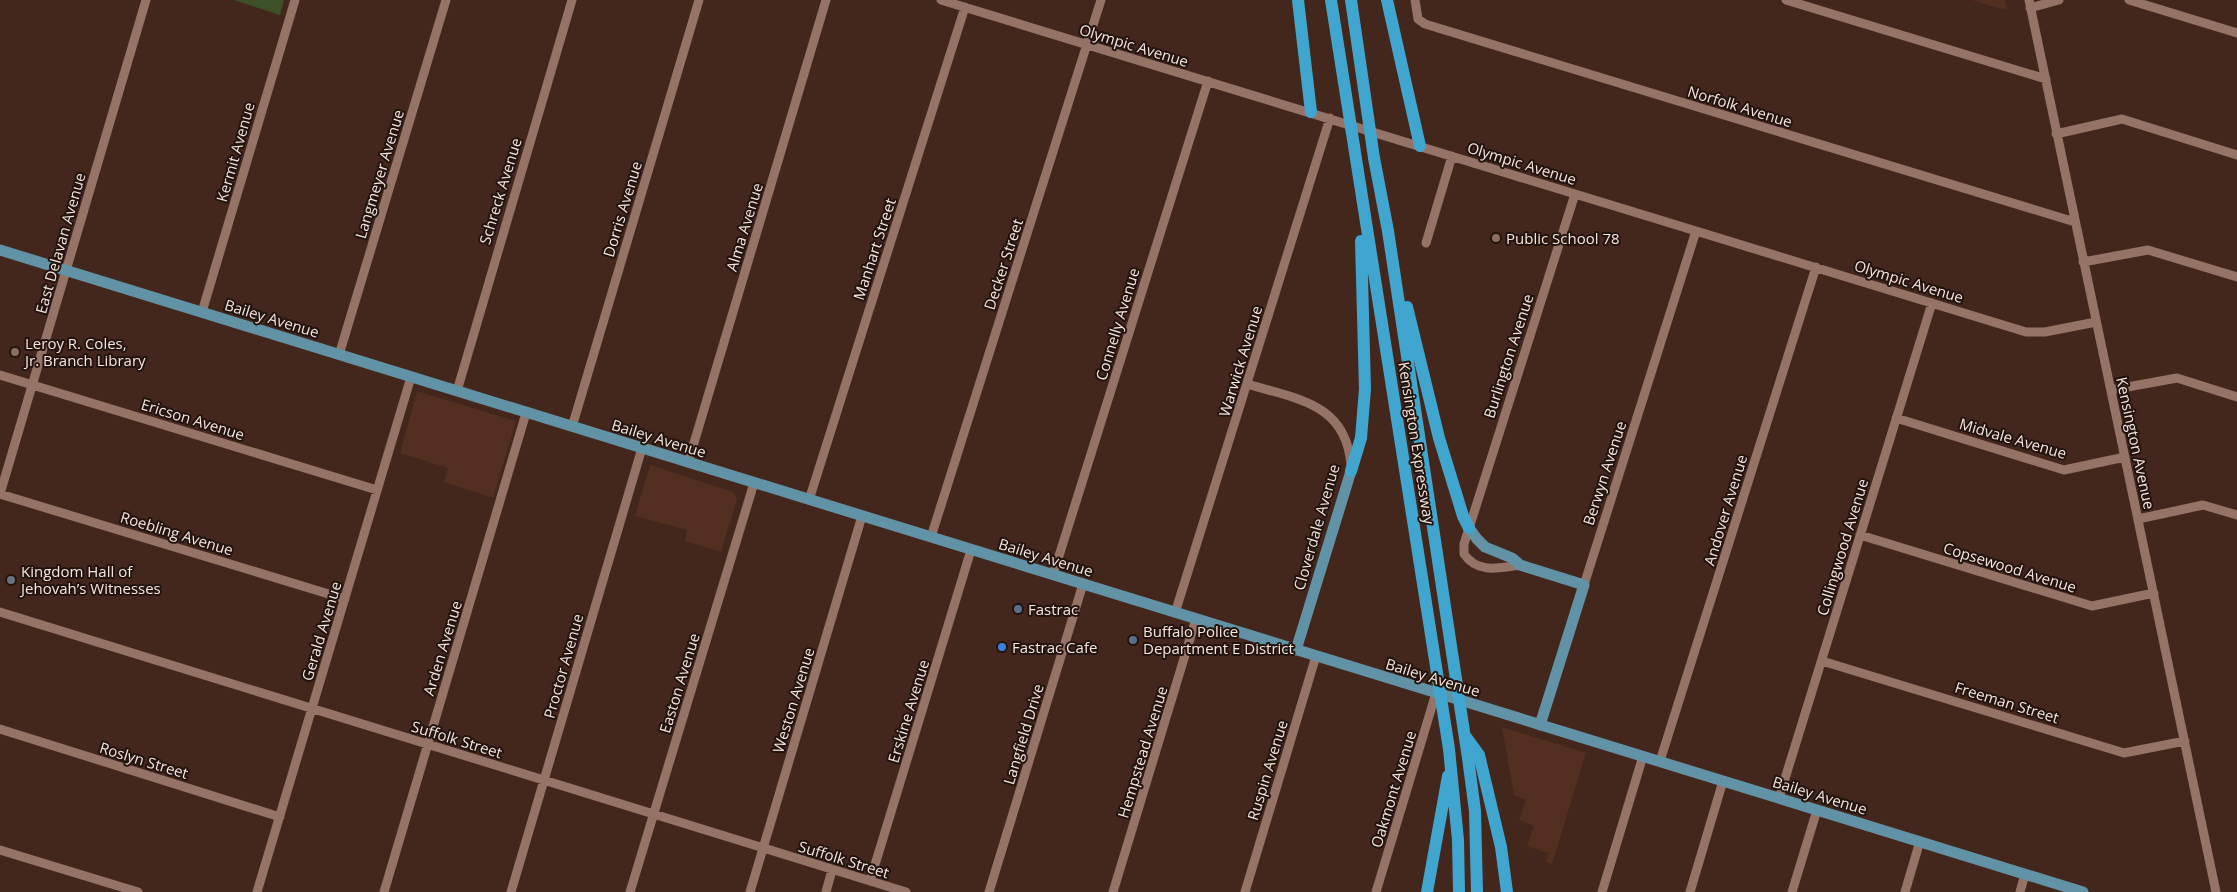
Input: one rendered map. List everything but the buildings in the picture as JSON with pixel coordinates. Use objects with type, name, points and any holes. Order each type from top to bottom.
[{"type":"highway","points":[[1298,0],[1311,112]]},
{"type":"highway","name":"Kensington Expressway","points":[[1331,0],[1450,755],[1458,840],[1459,892]]},
{"type":"highway","name":"Kensington Expressway","points":[[1351,0],[1465,735],[1473,756],[1477,892]]},
{"type":"highway","points":[[1387,0],[1420,146]]},
{"type":"highway","points":[[1351,471],[1360,438],[1365,389],[1360,191]]},
{"type":"highway","points":[[1388,231],[1439,438],[1463,516],[1470,528]]},
{"type":"highway","points":[[1427,892],[1450,755]]},
{"type":"highway","points":[[1473,756],[1501,847],[1507,892]]},
{"type":"main road","name":"Bailey Avenue","points":[[0,250],[2084,892]]},
{"type":"main road","name":"Cloverdale Avenue","points":[[1296,650],[1351,471]]},
{"type":"main road","name":"Burlington Avenue","points":[[1470,528],[1485,547],[1512,558],[1520,566],[1584,585]]},
{"type":"main road","name":"Berwyn Avenue","points":[[1540,725],[1584,585]]},
{"type":"street","name":"East Delavan Avenue","points":[[0,491],[146,0]]},
{"type":"street","name":"Kermit Avenue","points":[[202,312],[295,0]]},
{"type":"street","name":"Langmeyer Avenue","points":[[339,355],[446,0]]},
{"type":"street","name":"Schreck Avenue","points":[[457,391],[572,0]]},
{"type":"street","name":"Dorris Avenue","points":[[572,427],[699,0]]},
{"type":"street","name":"Alma Avenue","points":[[688,463],[826,0]]},
{"type":"street","name":"Olympic Avenue","points":[[941,0],[2032,333],[2096,322]]},
{"type":"street","name":"Decker Street","points":[[931,537],[1101,0]]},
{"type":"street","name":"Norfolk Avenue","points":[[1415,0],[1420,22],[2075,222]]},
{"type":"street","points":[[1786,0],[2046,79]]},
{"type":"street","points":[[2029,4],[2059,0]]},
{"type":"street","points":[[2129,0],[2237,33]]},
{"type":"street","name":"Kensington Avenue","points":[[2029,4],[2216,892]]},
{"type":"street","name":"Manhart Street","points":[[808,500],[965,7]]},
{"type":"street","name":"Connelly Avenue","points":[[1052,575],[1208,82]]},
{"type":"street","name":"Warwick Avenue","points":[[1175,613],[1330,118]]},
{"type":"street","points":[[2056,134],[2122,119],[2237,155]]},
{"type":"street","points":[[1426,243],[1452,156]]},
{"type":"street","name":"Burlington Avenue","points":[[1520,566],[1484,569],[1469,561],[1464,549],[1575,194]]},
{"type":"street","name":"Berwyn Avenue","points":[[1584,585],[1696,231]]},
{"type":"street","points":[[2084,262],[2148,250],[2237,277]]},
{"type":"street","name":"Andover Avenue","points":[[1660,762],[1816,267]]},
{"type":"street","name":"Collingwood Avenue","points":[[1779,798],[1932,303]]},
{"type":"street","name":"Ericson Avenue","points":[[0,375],[377,490]]},
{"type":"street","name":"Gerald Avenue","points":[[257,892],[411,377]]},
{"type":"street","points":[[2111,390],[2176,378],[2237,397]]},
{"type":"street","name":"Cloverdale Avenue","points":[[1247,384],[1308,403],[1336,421],[1346,437],[1351,471]]},
{"type":"street","name":"Arden Avenue","points":[[384,892],[526,412]]},
{"type":"street","name":"Midvale Avenue","points":[[1896,418],[2064,470],[2124,457]]},
{"type":"street","name":"Proctor Avenue","points":[[511,892],[642,448]]},
{"type":"street","name":"Easton Avenue","points":[[630,892],[754,483]]},
{"type":"street","name":"Roebling Avenue","points":[[0,491],[345,599]]},
{"type":"street","points":[[2138,518],[2203,505],[2237,514]]},
{"type":"street","name":"Weston Avenue","points":[[750,892],[862,516]]},
{"type":"street","name":"Copsewood Avenue","points":[[1860,535],[2092,606],[2154,593]]},
{"type":"street","name":"Erskine Avenue","points":[[870,881],[971,550]]},
{"type":"street","name":"Langfield Drive","points":[[989,892],[1083,584]]},
{"type":"street","name":"Suffolk Street","points":[[0,612],[906,892]]},
{"type":"street","name":"Hempstead Avenue","points":[[1113,892],[1196,619]]},
{"type":"street","name":"Ruspin Avenue","points":[[1245,892],[1316,656]]},
{"type":"street","name":"Freeman Street","points":[[1822,661],[2124,752],[2185,741]]},
{"type":"street","name":"Oakmont Avenue","points":[[1376,892],[1436,693]]},
{"type":"street","name":"Roslyn Street","points":[[0,729],[280,817]]},
{"type":"street","points":[[1602,892],[1643,756]]},
{"type":"street","points":[[1690,892],[1723,781]]},
{"type":"street","points":[[1792,892],[1817,810]]},
{"type":"street","points":[[1905,892],[1920,841]]},
{"type":"street","points":[[0,850],[138,892]]},
{"type":"street","points":[[826,892],[832,870]]},
{"type":"street","points":[[2020,892],[2025,874]]},
{"type":"shaded area","points":[[1972,0],[2005,0],[2007,9],[1998,8]]},
{"type":"shaded area","points":[[417,391],[516,421],[493,498],[444,482],[448,468],[400,453]]},
{"type":"shaded area","points":[[650,465],[733,492],[737,499],[721,552],[685,541],[687,530],[635,516]]},
{"type":"shaded area","points":[[1502,727],[1586,753],[1552,864],[1546,862],[1548,853],[1527,846],[1534,826],[1519,820],[1526,800],[1514,795]]},
{"type":"green space","points":[[234,0],[284,0],[280,15]]},
{"type":"place","name":"Public School 78","points":[[1496,238]]},
{"type":"place","name":"Leroy R. Coles, Jr. Branch Library","points":[[15,352]]},
{"type":"place","name":"Kingdom Hall of Jehovah’s Witnesses","points":[[11,580]]},
{"type":"place","name":"Fastrac","points":[[1018,609]]},
{"type":"place","name":"Buffalo Police Department E District","points":[[1133,640]]},
{"type":"place","name":"Fastrac Cafe","points":[[1002,647]]}]
